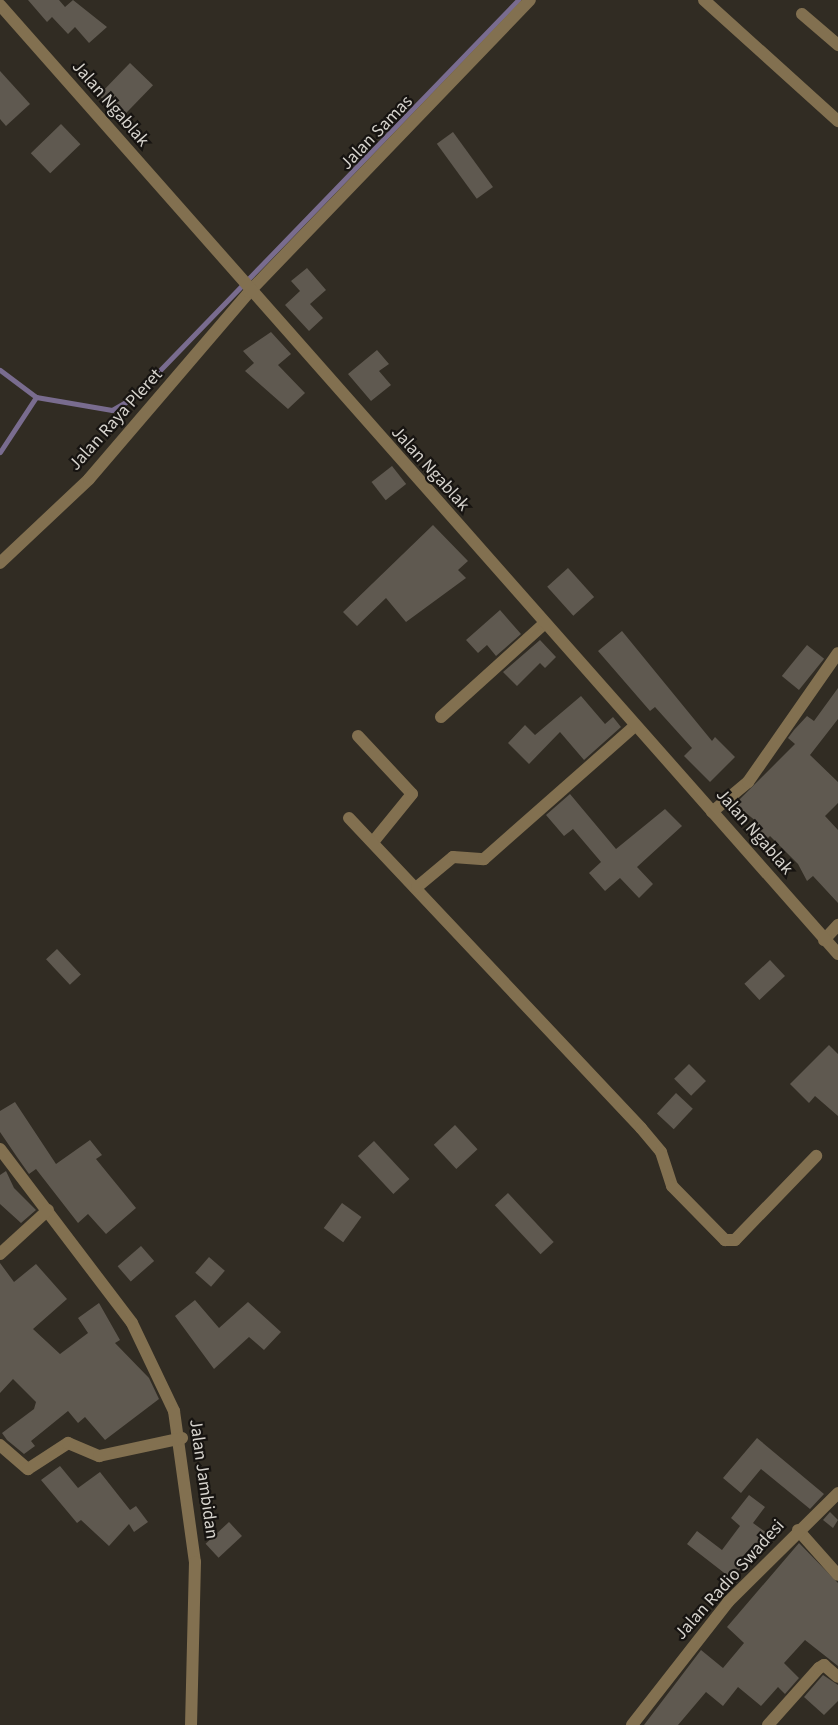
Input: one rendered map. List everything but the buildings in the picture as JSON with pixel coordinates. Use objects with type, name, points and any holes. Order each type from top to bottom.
[{"type":"street","name":"Jalan Samas","points":[[247,289],[530,0]]},
{"type":"street","points":[[704,0],[838,121]]},
{"type":"street","name":"Jalan Ngablak","points":[[0,5],[247,289],[838,954]]},
{"type":"street","points":[[802,14],[838,45]]},
{"type":"street","name":"Jalan Raya Pleret","points":[[0,563],[88,479],[247,289]]},
{"type":"street","points":[[441,717],[544,624]]},
{"type":"street","points":[[712,813],[748,782],[838,652]]},
{"type":"street","points":[[417,887],[453,857],[484,859],[635,726]]},
{"type":"street","points":[[358,736],[412,794],[373,842]]},
{"type":"street","points":[[349,818],[417,887],[641,1128],[661,1152],[672,1186],[725,1240],[735,1240],[816,1156]]},
{"type":"street","points":[[825,940],[838,925]]},
{"type":"street","name":"Jalan Jambidan","points":[[0,1149],[132,1323],[166,1387],[182,1437],[195,1562],[191,1725]]},
{"type":"street","points":[[0,1254],[48,1210]]},
{"type":"street","points":[[0,1445],[28,1469],[68,1443],[99,1456],[182,1437]]},
{"type":"street","name":"Jalan Radio Swadesi","points":[[632,1725],[720,1612],[798,1530],[838,1493]]},
{"type":"street","points":[[798,1530],[838,1575]]},
{"type":"street","points":[[768,1725],[819,1668],[824,1665],[838,1677]]},
{"type":"waterway","points":[[0,452],[36,397],[112,410],[133,398],[518,0]]},
{"type":"waterway","points":[[0,370],[36,397]]}]
